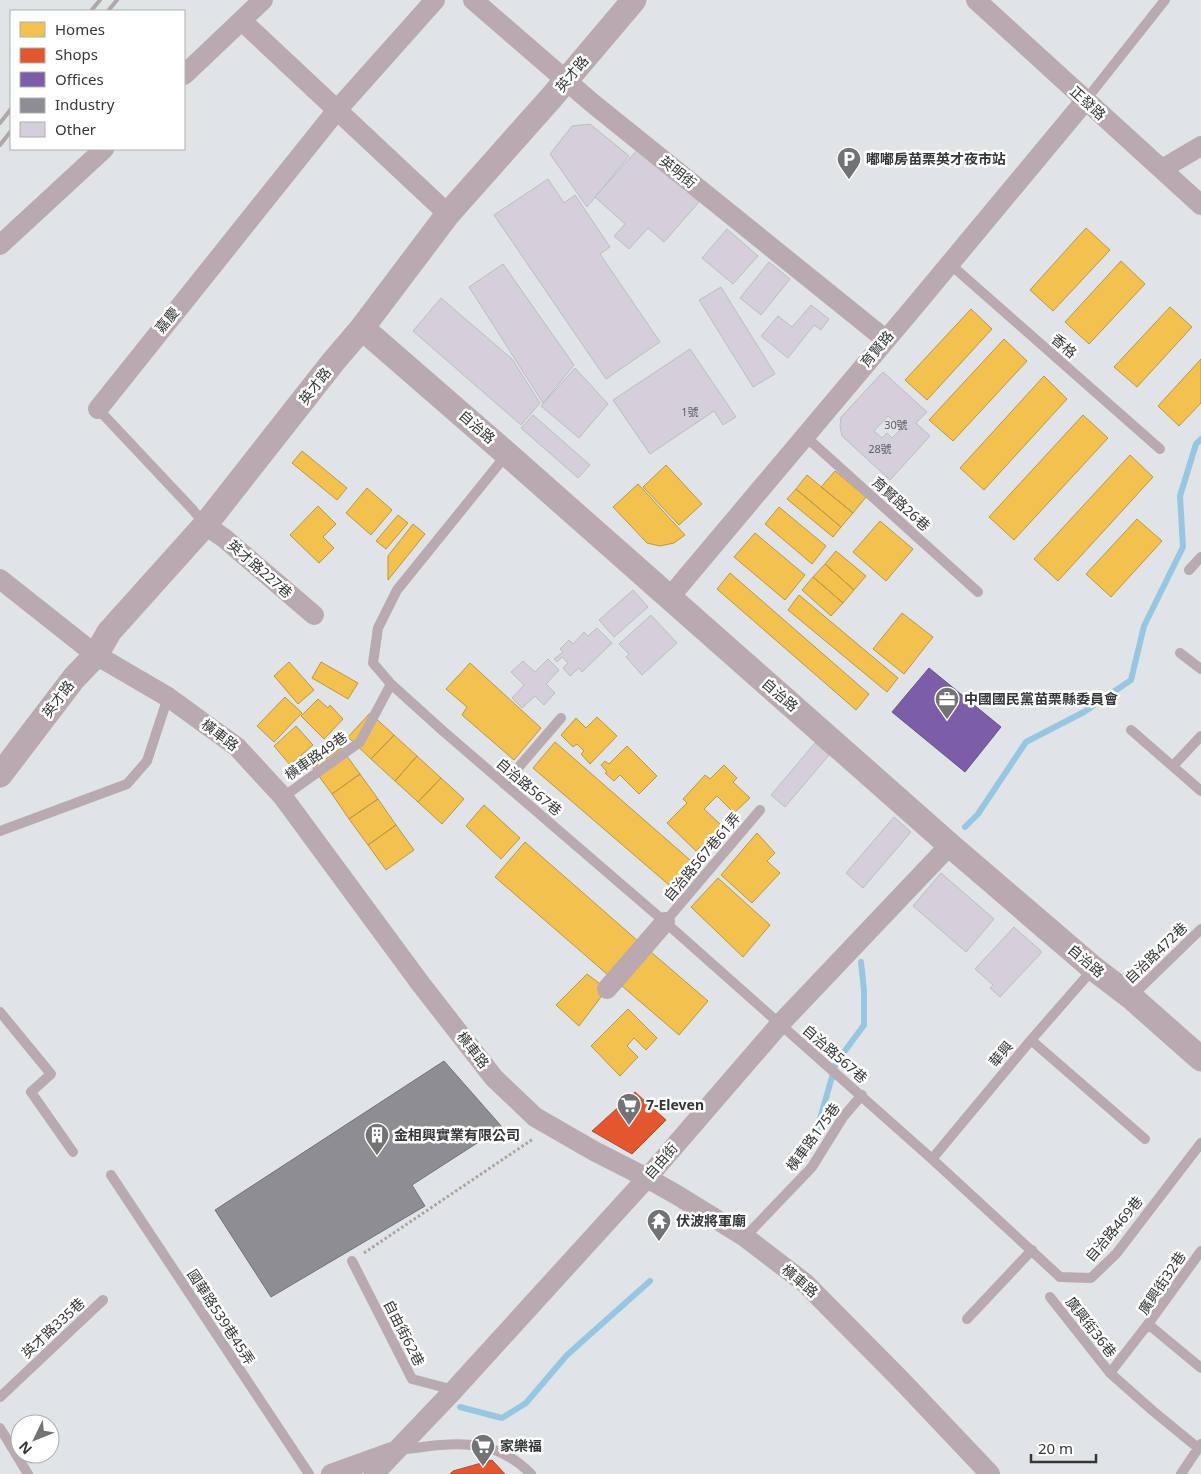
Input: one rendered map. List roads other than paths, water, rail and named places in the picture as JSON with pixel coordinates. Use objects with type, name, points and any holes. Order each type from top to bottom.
[{"type":"street","points":[[185,74],[264,0]]},
{"type":"street","name":"嘉慶","points":[[98,409],[337,110],[434,0]]},
{"type":"street","name":"英明街","points":[[473,0],[591,102],[886,339]]},
{"type":"street","name":"英才路","points":[[0,775],[74,678],[96,654],[109,632],[205,525],[362,328],[448,214],[567,80],[634,0]]},
{"type":"street","name":"正發路","points":[[976,0],[1201,205]]},
{"type":"street","points":[[242,21],[448,214]]},
{"type":"street","name":"育賢路","points":[[669,598],[950,264],[1085,100]]},
{"type":"street","points":[[1162,169],[1201,146]]},
{"type":"street","points":[[0,245],[103,150]]},
{"type":"street","name":"自治路","points":[[362,328],[950,847],[1093,968],[1131,997],[1201,1059]]},
{"type":"street","name":"英才路227巷","points":[[205,525],[224,538],[314,615]]},
{"type":"street","name":"橫車路","points":[[5,586],[96,654],[168,697],[237,747],[283,796],[420,983],[494,1078],[535,1117],[594,1151],[647,1178],[745,1237],[805,1283],[990,1474]]},
{"type":"street","name":"自由街","points":[[374,1474],[454,1390],[647,1178],[780,1024],[950,847]]},
{"type":"street","points":[[607,989],[665,922]]},
{"type":"street","points":[[330,1474],[397,1450]]},
{"type":"lane","points":[[1085,100],[1165,0]]},
{"type":"lane","name":"香格","points":[[950,264],[1160,449]]},
{"type":"lane","name":"嘉慶","points":[[98,409],[205,525]]},
{"type":"lane","name":"育賢路26巷","points":[[805,436],[978,592]]},
{"type":"lane","name":"自治路567巷","points":[[507,454],[397,590],[378,628],[373,663],[390,684],[665,922],[862,1096]]},
{"type":"lane","points":[[1189,570],[1201,557]]},
{"type":"lane","points":[[1180,653],[1201,669]]},
{"type":"lane","name":"橫車路49巷","points":[[283,796],[360,742],[390,684]]},
{"type":"lane","points":[[0,831],[127,784],[147,761],[168,697]]},
{"type":"lane","points":[[504,784],[561,718]]},
{"type":"lane","points":[[1131,730],[1201,791]]},
{"type":"lane","points":[[1173,766],[1201,736]]},
{"type":"lane","name":"自治路567巷61弄","points":[[665,922],[760,810]]},
{"type":"lane","name":"自治路472巷","points":[[1131,997],[1201,929]]},
{"type":"lane","name":"華興","points":[[932,1159],[1093,968]]},
{"type":"lane","points":[[0,1012],[51,1074],[31,1092],[73,1152]]},
{"type":"lane","points":[[1031,1040],[1146,1139]]},
{"type":"lane","points":[[862,1096],[1032,1250],[968,1319]]},
{"type":"lane","name":"橫車路175巷","points":[[745,1237],[812,1167],[843,1117],[862,1096]]},
{"type":"lane","name":"自治路469巷","points":[[1032,1250],[1060,1276],[1091,1278],[1116,1254],[1201,1143]]},
{"type":"lane","name":"國華路539巷45弄","points":[[111,1175],[309,1474]]},
{"type":"lane","name":"廣興街32巷","points":[[1201,1251],[1148,1324],[1201,1368]]},
{"type":"lane","name":"自由街62巷","points":[[352,1261],[412,1379],[454,1390]]},
{"type":"lane","name":"廣興街36巷","points":[[1050,1297],[1110,1374],[1153,1412],[1200,1446]]},
{"type":"lane","name":"英才路335巷","points":[[0,1397],[103,1300]]},
{"type":"lane","name":"廣興街36巷","points":[[1110,1374],[1148,1324]]},
{"type":"lane","points":[[0,1428],[28,1474]]},
{"type":"lane","points":[[397,1450],[451,1444],[491,1447],[519,1461],[531,1474]]},
{"type":"lane","points":[[1180,1474],[1200,1446]]},
{"type":"waterway","points":[[965,827],[978,814],[1026,742],[1084,712],[1131,680],[1144,626],[1183,547],[1180,496],[1196,444],[1201,439]]},
{"type":"waterway","points":[[813,1143],[836,1063],[864,1025],[864,991],[861,962]]},
{"type":"waterway","points":[[460,1407],[502,1418],[526,1403],[567,1355],[650,1281]]},
{"type":"railway","points":[[92,10],[100,0]]},
{"type":"railway","points":[[109,10],[117,0]]},
{"type":"railway","points":[[0,123],[10,110]]},
{"type":"railway","points":[[0,145],[10,132]]},
{"type":"place","name":"嘟嘟房苗栗英才夜市站","points":[[849,180]]},
{"type":"place","name":"中國國民黨苗栗縣委員會","points":[[947,720]]},
{"type":"place","name":"7-Eleven","points":[[629,1126]]},
{"type":"place","name":"金相興實業有限公司","points":[[377,1156]]},
{"type":"place","name":"伏波將軍廟","points":[[659,1242]]},
{"type":"place","name":"家樂福","points":[[483,1467]]}]
